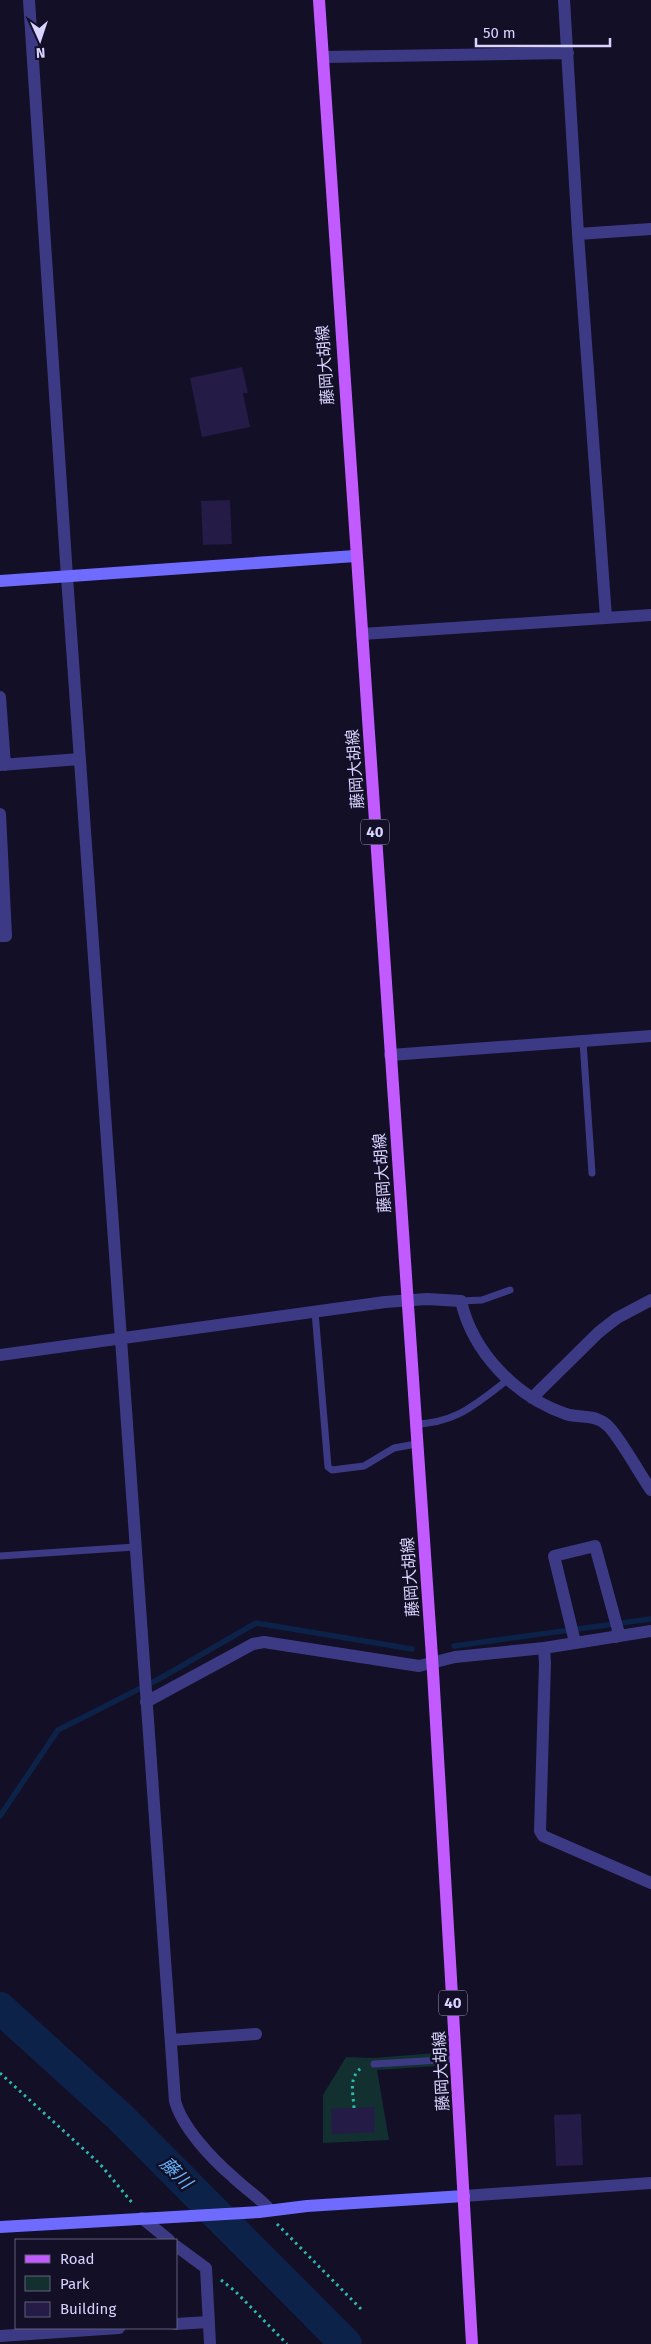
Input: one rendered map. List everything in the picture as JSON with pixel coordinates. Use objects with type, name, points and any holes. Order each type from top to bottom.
[{"type":"main road","name":"藤岡大胡線","points":[[319,0],[355,556],[362,634],[432,1663],[457,2059],[472,2344]]},
{"type":"street","points":[[29,0],[67,577],[175,2101],[181,2116],[211,2156],[265,2211]]},
{"type":"street","points":[[564,0],[578,234],[606,617]]},
{"type":"street","points":[[323,57],[568,53]]},
{"type":"street","points":[[578,234],[651,229]]},
{"type":"street","points":[[0,581],[355,556]]},
{"type":"street","points":[[362,634],[651,615]]},
{"type":"street","points":[[0,697],[3,765],[80,759]]},
{"type":"street","points":[[0,814],[6,936],[0,936]]},
{"type":"street","points":[[390,1054],[651,1036]]},
{"type":"street","points":[[0,1355],[407,1300],[461,1301],[469,1324],[486,1355],[508,1379],[532,1398],[568,1415],[593,1416],[608,1426],[651,1490]]},
{"type":"street","points":[[532,1398],[599,1332],[617,1318],[651,1300]]},
{"type":"street","points":[[574,1633],[554,1556],[595,1546],[617,1633]]},
{"type":"street","points":[[146,1698],[253,1644],[264,1642],[411,1666],[455,1657],[544,1648],[574,1633],[651,1631]]},
{"type":"street","points":[[544,1648],[540,1831],[543,1836],[651,1883]]},
{"type":"street","points":[[171,2040],[256,2034]]},
{"type":"street","points":[[0,2227],[265,2211],[651,2183]]},
{"type":"street","points":[[142,2218],[168,2239]]},
{"type":"street","points":[[178,2247],[206,2268],[210,2344]]},
{"type":"street","points":[[178,2324],[208,2322]]},
{"type":"street","points":[[0,2336],[104,2329]]},
{"type":"lane","points":[[583,1042],[592,1173]]},
{"type":"lane","points":[[461,1301],[482,1300],[510,1290]]},
{"type":"lane","points":[[315,1312],[328,1468],[332,1470],[364,1466],[394,1448],[416,1444]]},
{"type":"lane","points":[[415,1424],[440,1422],[456,1417],[508,1379]]},
{"type":"lane","points":[[0,1556],[135,1548]]},
{"type":"lane","points":[[374,2064],[457,2059]]},
{"type":"path","points":[[354,2108],[352,2081],[355,2073],[362,2067],[374,2064]]},
{"type":"path","points":[[0,2073],[100,2164],[127,2194],[142,2218]]},
{"type":"path","points":[[265,2211],[362,2310]]},
{"type":"path","points":[[206,2268],[235,2291],[287,2344]]},
{"type":"green space","points":[[435,2053],[436,2066],[377,2070],[389,2140],[323,2143],[323,2095],[346,2057],[374,2058]]},
{"type":"building","points":[[242,367],[248,393],[243,393],[250,427],[202,437],[190,378]]},
{"type":"building","points":[[230,500],[232,544],[203,545],[201,501]]},
{"type":"building","points":[[374,2107],[375,2132],[332,2134],[331,2109]]},
{"type":"building","points":[[581,2114],[583,2165],[556,2166],[554,2115]]},
{"type":"waterway","points":[[454,1646],[651,1619]]},
{"type":"waterway","points":[[0,1816],[58,1730],[159,1679],[256,1623],[412,1649]]},
{"type":"waterway","name":"藤川","points":[[0,2008],[120,2117],[346,2344]]}]
